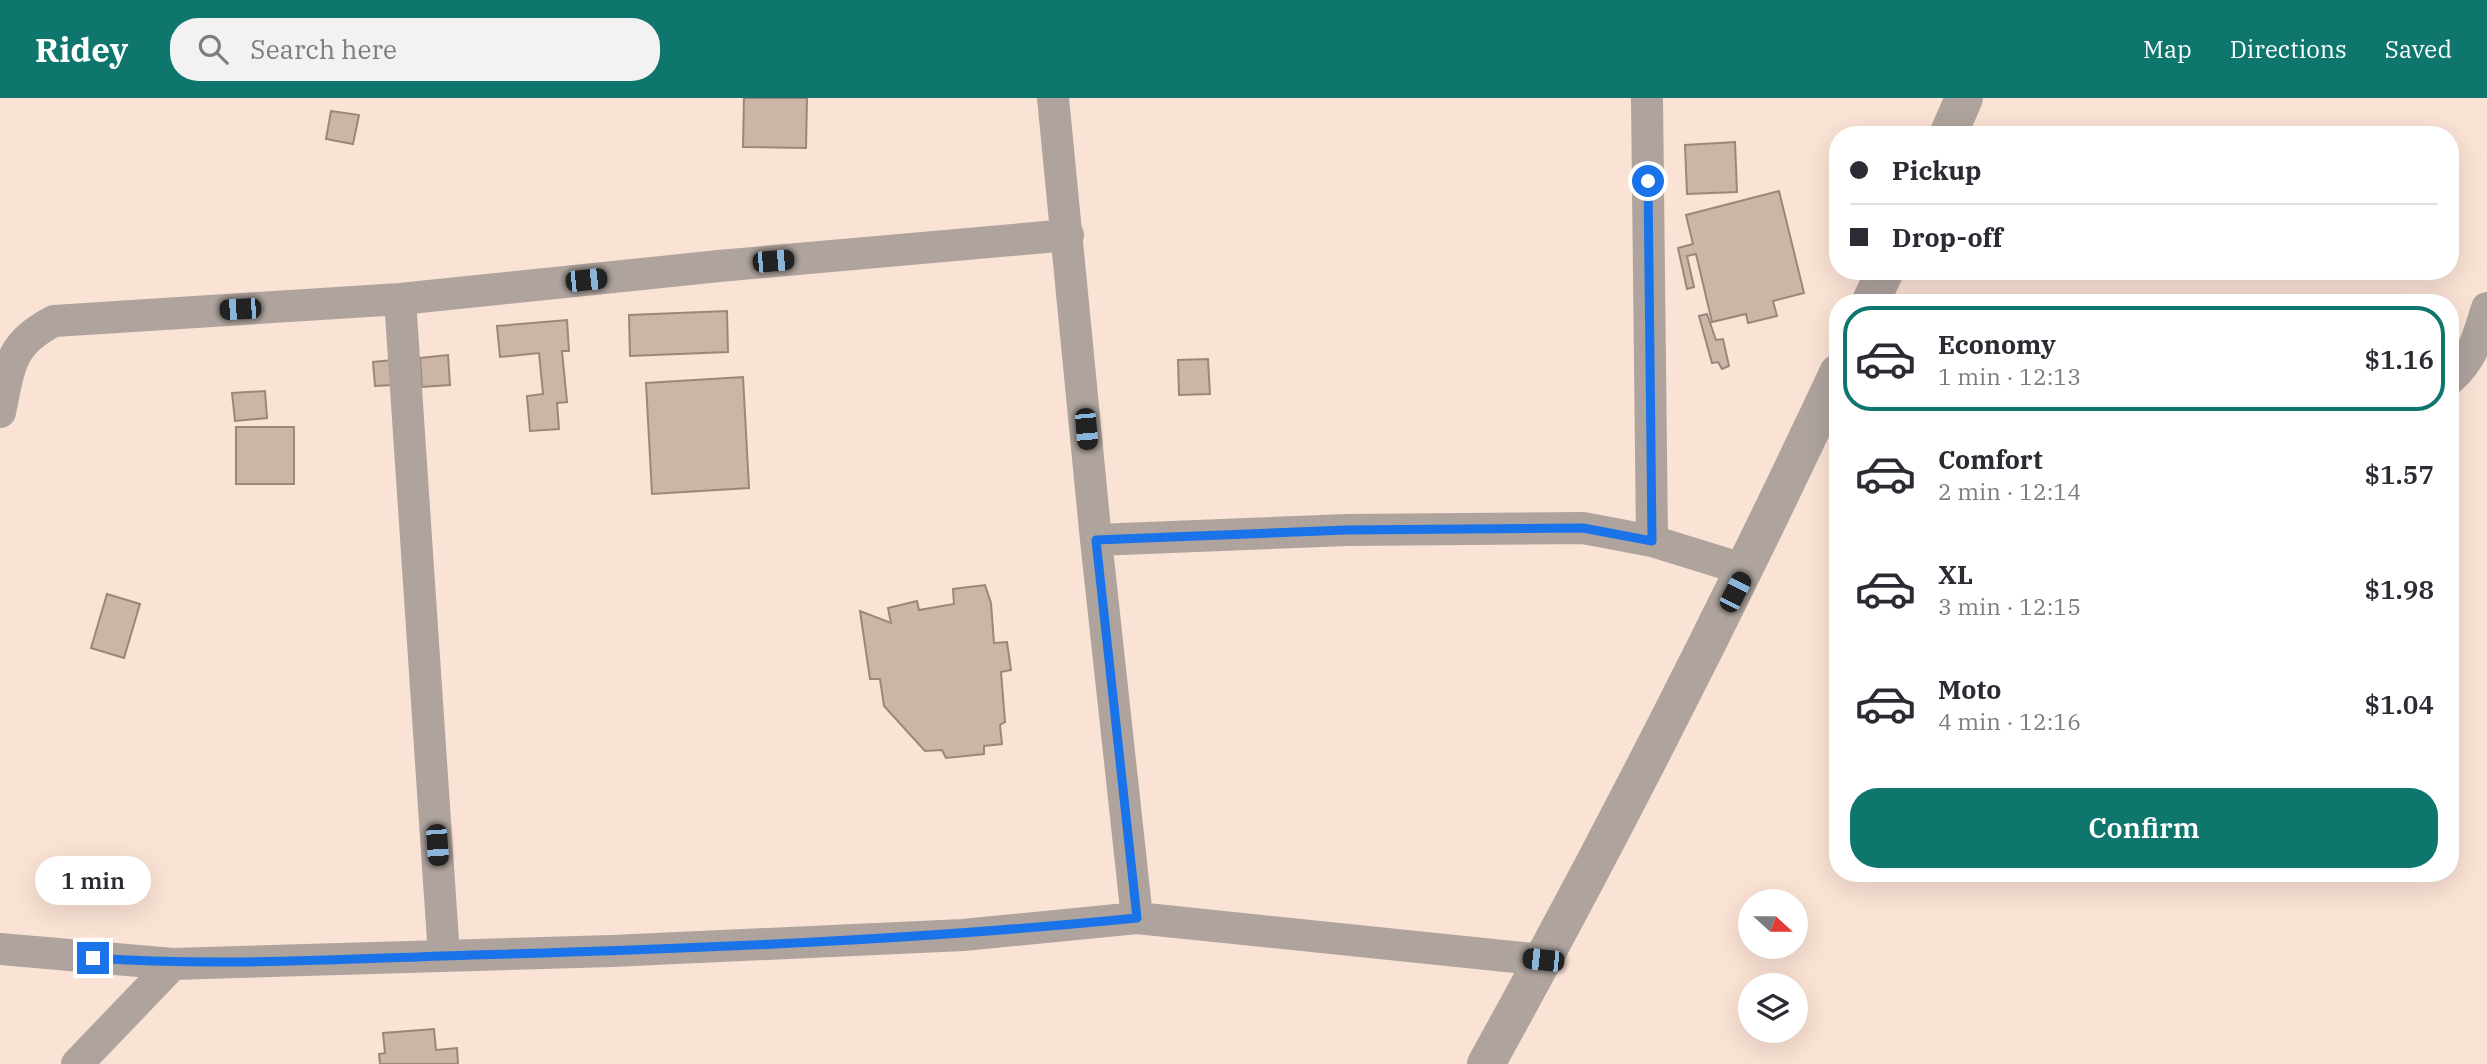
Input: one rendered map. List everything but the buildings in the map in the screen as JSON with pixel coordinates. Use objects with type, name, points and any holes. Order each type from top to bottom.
[{"type":"street","points":[[1053,98],[1096,540],[1137,918]]},
{"type":"street","points":[[1647,98],[1652,541]]},
{"type":"street","points":[[1952,126],[1964,98]]},
{"type":"street","points":[[0,412],[13,354],[32,332],[54,321],[400,299],[719,266],[1068,235]]},
{"type":"street","points":[[400,299],[444,956]]},
{"type":"street","points":[[2459,371],[2476,348],[2487,308]]},
{"type":"street","points":[[1486,1064],[1645,771],[1746,570],[1829,392]]},
{"type":"street","points":[[1096,540],[1347,530],[1583,528],[1652,541],[1746,570]]},
{"type":"street","points":[[0,950],[173,964],[962,935],[1137,918],[1543,960]]},
{"type":"street","points":[[77,1064],[173,964]]},
{"type":"route","points":[[93,958],[173,964],[612,951],[962,935],[1137,918],[1096,540],[1347,530],[1583,528],[1652,541],[1648,181]]}]
